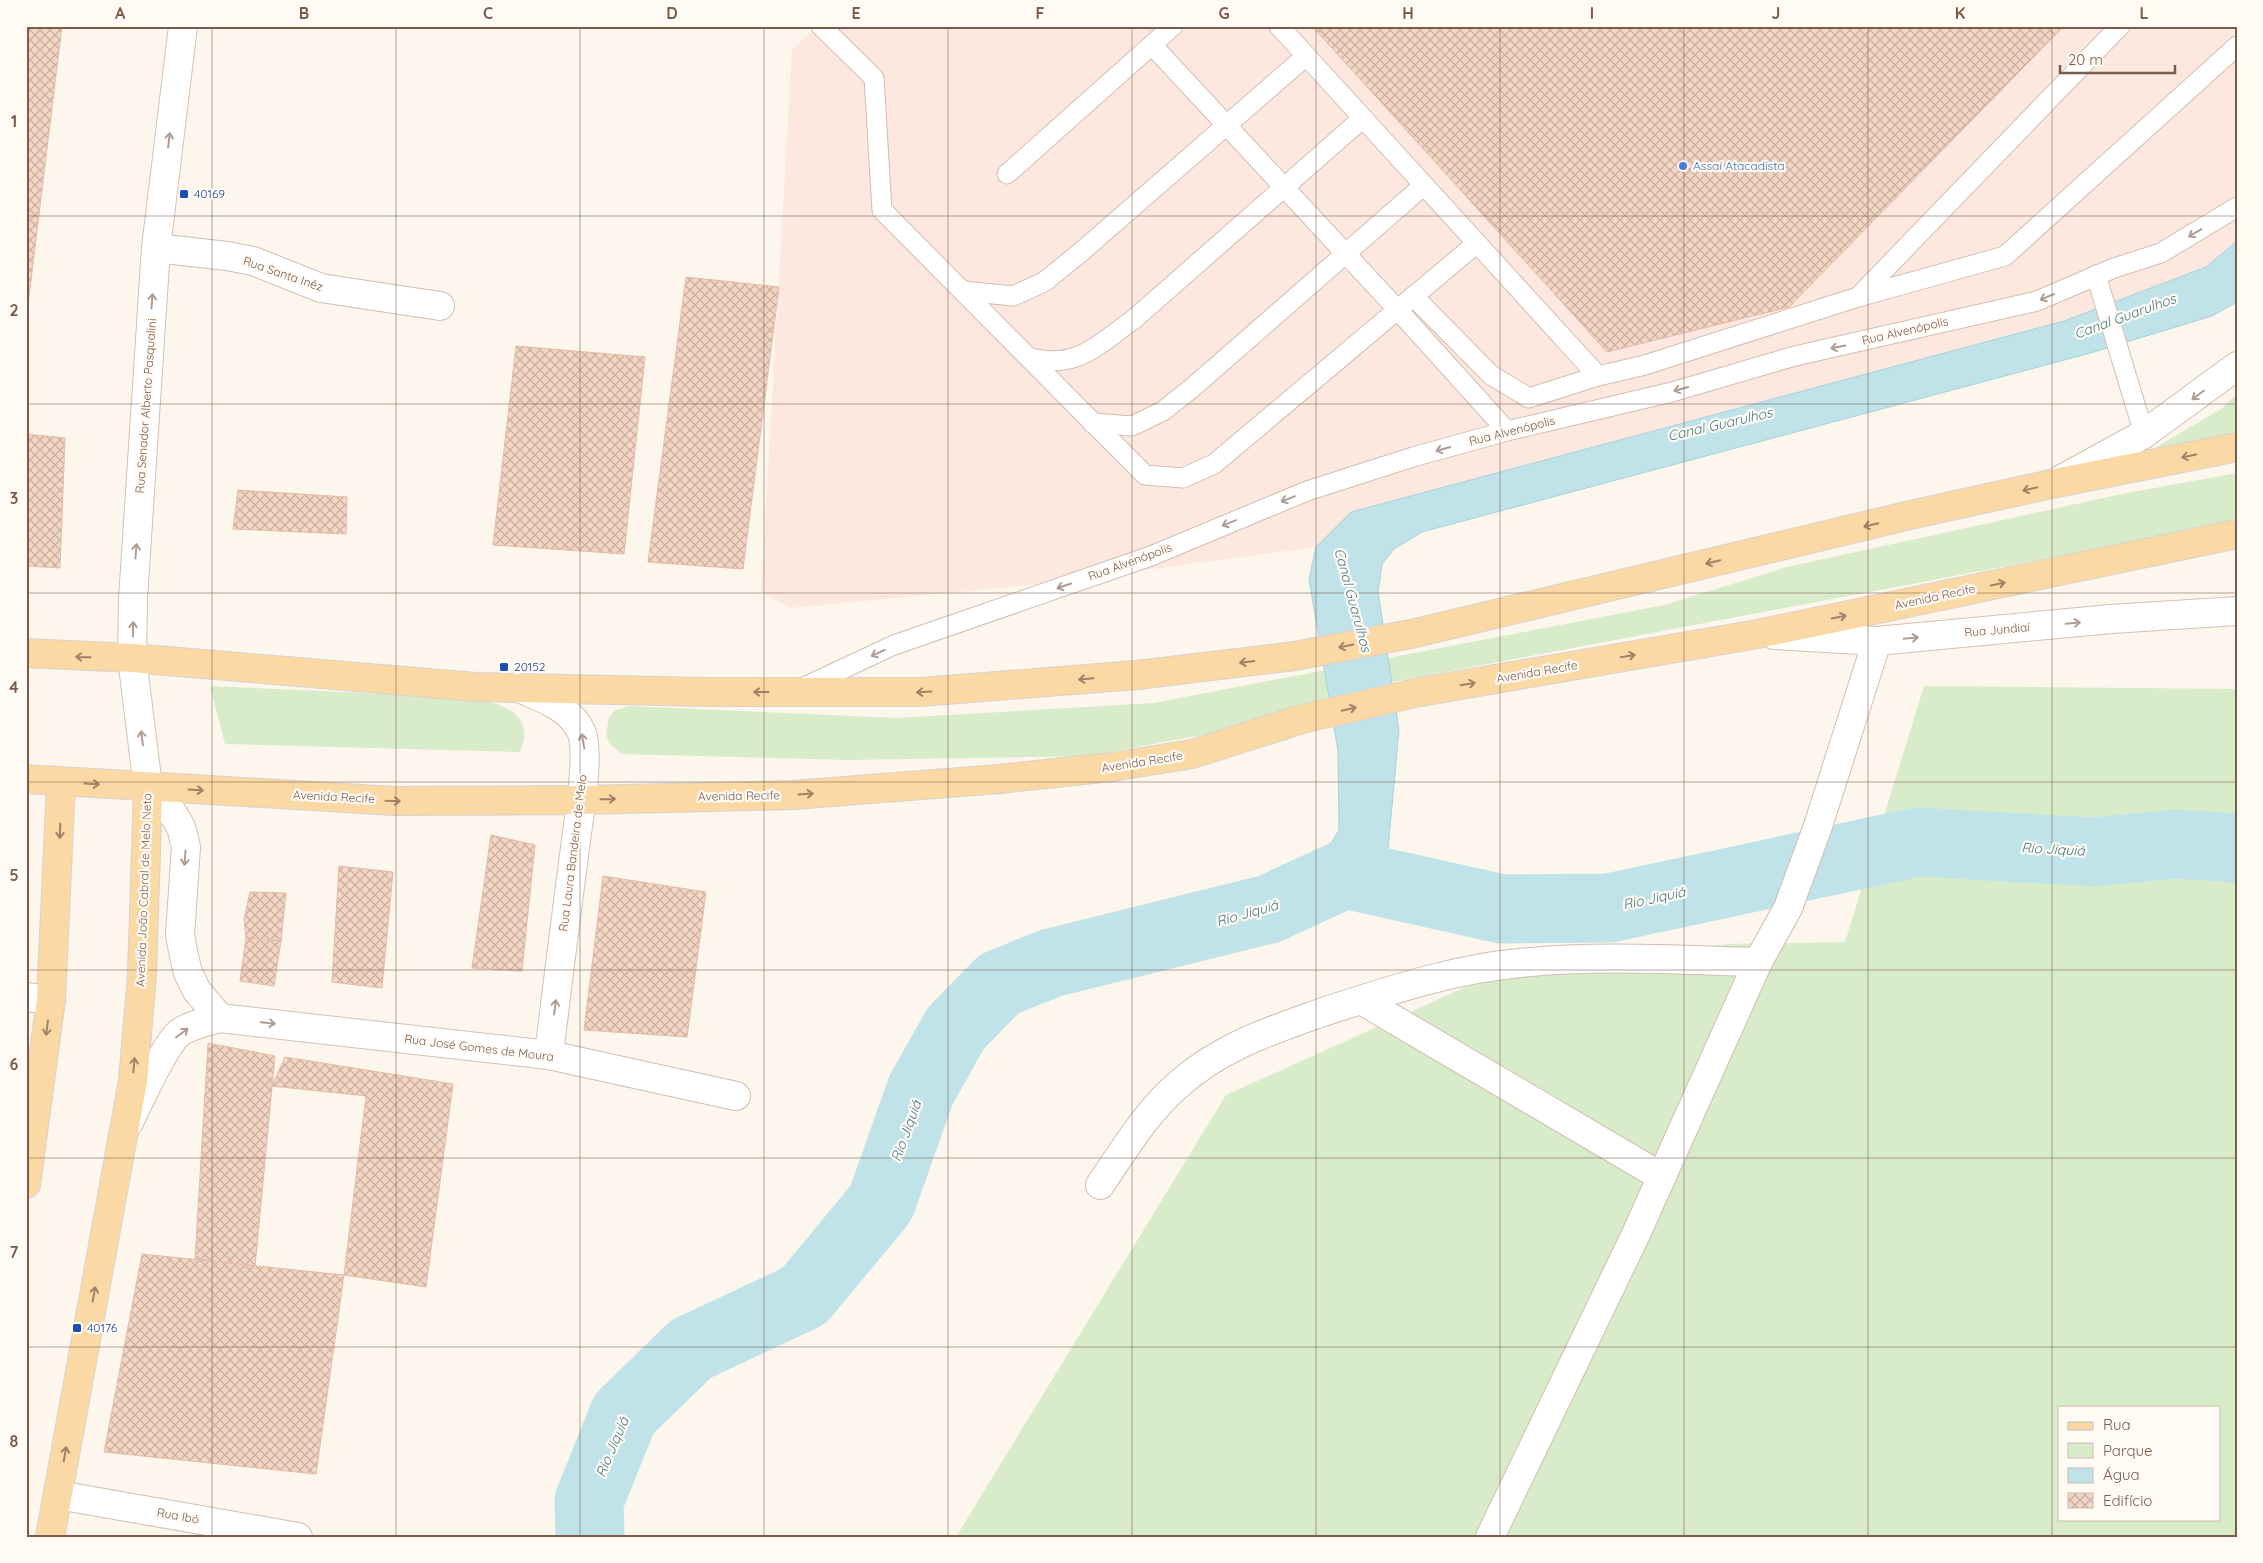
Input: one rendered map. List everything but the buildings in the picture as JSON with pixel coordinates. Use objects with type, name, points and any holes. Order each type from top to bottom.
[{"type":"main road","points":[[26,653],[132,658],[476,686],[706,692],[920,692],[1137,675],[1295,656],[1411,634],[2056,483],[2237,447]]},
{"type":"main road","name":"Avenida Recife","points":[[26,779],[395,801],[581,800],[793,795],[999,779],[1112,767],[1192,754],[1302,720],[1420,692],[1758,634],[2237,534]]},
{"type":"main road","points":[[26,1184],[38,999],[62,782]]},
{"type":"main road","name":"Avenida João Cabral de Melo Neto","points":[[50,1537],[133,1081],[142,975],[148,787]]},
{"type":"street","name":"Rua Senador Alberto Pasqualini","points":[[148,787],[132,658],[133,599],[156,248],[183,26]]},
{"type":"street","name":"Rua Santa Inêz","points":[[156,248],[244,259],[274,268],[321,288],[440,306]]},
{"type":"street","points":[[2056,483],[2144,434],[2237,366]]},
{"type":"street","name":"Rua Jundiaí","points":[[1758,634],[1877,641],[2111,619],[2237,611]]},
{"type":"street","points":[[1490,1537],[1662,1177],[1758,962],[1788,908],[1818,826],[1877,641]]},
{"type":"street","name":"Rua Laura Bandeira de Melo","points":[[517,687],[560,707],[572,717],[581,730],[585,748],[581,800],[549,1055]]},
{"type":"street","name":"Avenida João Cabral de Melo Neto","points":[[122,1135],[179,1034],[190,1027],[220,1018],[197,991],[184,956],[180,935],[186,847],[181,827],[170,809],[148,787]]},
{"type":"street","points":[[1100,1185],[1143,1123],[1177,1085],[1202,1066],[1240,1042],[1360,1000],[1449,974],[1520,963],[1632,959],[1758,962]]},
{"type":"street","points":[[1360,1000],[1662,1177]]},
{"type":"street","name":"Rua José Gomes de Moura","points":[[220,1018],[549,1055],[736,1096]]},
{"type":"street","name":"Rua Ibó","points":[[58,1495],[298,1537]]},
{"type":"lane","points":[[821,26],[874,78],[882,210],[1145,475],[1183,478],[1214,464],[1244,441],[1476,243]]},
{"type":"lane","points":[[1007,174],[1173,26]]},
{"type":"lane","points":[[1279,26],[1598,376]]},
{"type":"lane","points":[[1858,297],[2120,26]]},
{"type":"lane","points":[[1152,45],[1397,309],[1507,431]]},
{"type":"lane","points":[[1413,296],[1491,374],[1529,398],[1598,376],[1645,365],[1858,297],[2005,256],[2237,46]]},
{"type":"lane","points":[[963,291],[1013,296],[1044,282],[1306,56]]},
{"type":"lane","points":[[1028,357],[1069,361],[1099,346],[1133,320],[1363,118]]},
{"type":"lane","points":[[1092,422],[1132,426],[1163,411],[1192,388],[1423,186]]},
{"type":"lane","name":"Rua Alvenópolis","points":[[797,691],[894,645],[1151,556],[1316,488],[1507,431],[1672,392],[1795,356],[2037,300],[2114,268],[2161,253],[2237,208]]},
{"type":"lane","points":[[2096,276],[2144,434]]},
{"type":"shaded area","points":[[817,26],[2237,26],[2237,241],[2206,267],[2064,321],[1351,512],[1316,547],[1042,584],[790,608],[761,591],[792,50]]},
{"type":"green space","points":[[2237,394],[2237,439],[2133,461],[2221,409]]},
{"type":"green space","points":[[2237,473],[2237,519],[2092,550],[1371,686],[1213,733],[1088,756],[848,760],[622,754],[609,743],[606,734],[609,717],[614,711],[628,706],[896,718],[1154,703],[1664,605],[1787,567],[2122,494]]},
{"type":"green space","points":[[210,686],[478,698],[508,709],[515,714],[521,721],[524,729],[524,740],[520,752],[225,744]]},
{"type":"green space","points":[[1924,686],[2237,689],[2237,1537],[956,1537],[1226,1095],[1479,981],[1726,944],[1845,942]]},
{"type":"water","name":"Canal Guarulhos","points":[[2237,241],[2237,302],[2212,316],[2087,354],[1422,532],[1394,549],[1382,564],[1378,592],[1399,730],[1386,871],[1345,874],[1315,870],[1339,830],[1338,751],[1309,579],[1316,547],[1351,512],[2064,321],[2206,267]]},
{"type":"waterway","name":"Rio Jiquiá","points":[[590,1537],[589,1501],[624,1414],[691,1349],[804,1296],[881,1203],[921,1090],[956,1028],[999,984],[1051,963],[1269,909],[1345,874],[1502,909],[1609,908],[1918,842],[2094,852],[2175,844],[2237,848]]},
{"type":"place","name":"Assaí Atacadista","points":[[1683,166]]},
{"type":"place","name":"40169","points":[[184,194]]},
{"type":"place","name":"20152","points":[[504,667]]},
{"type":"place","name":"40176","points":[[77,1328]]}]
